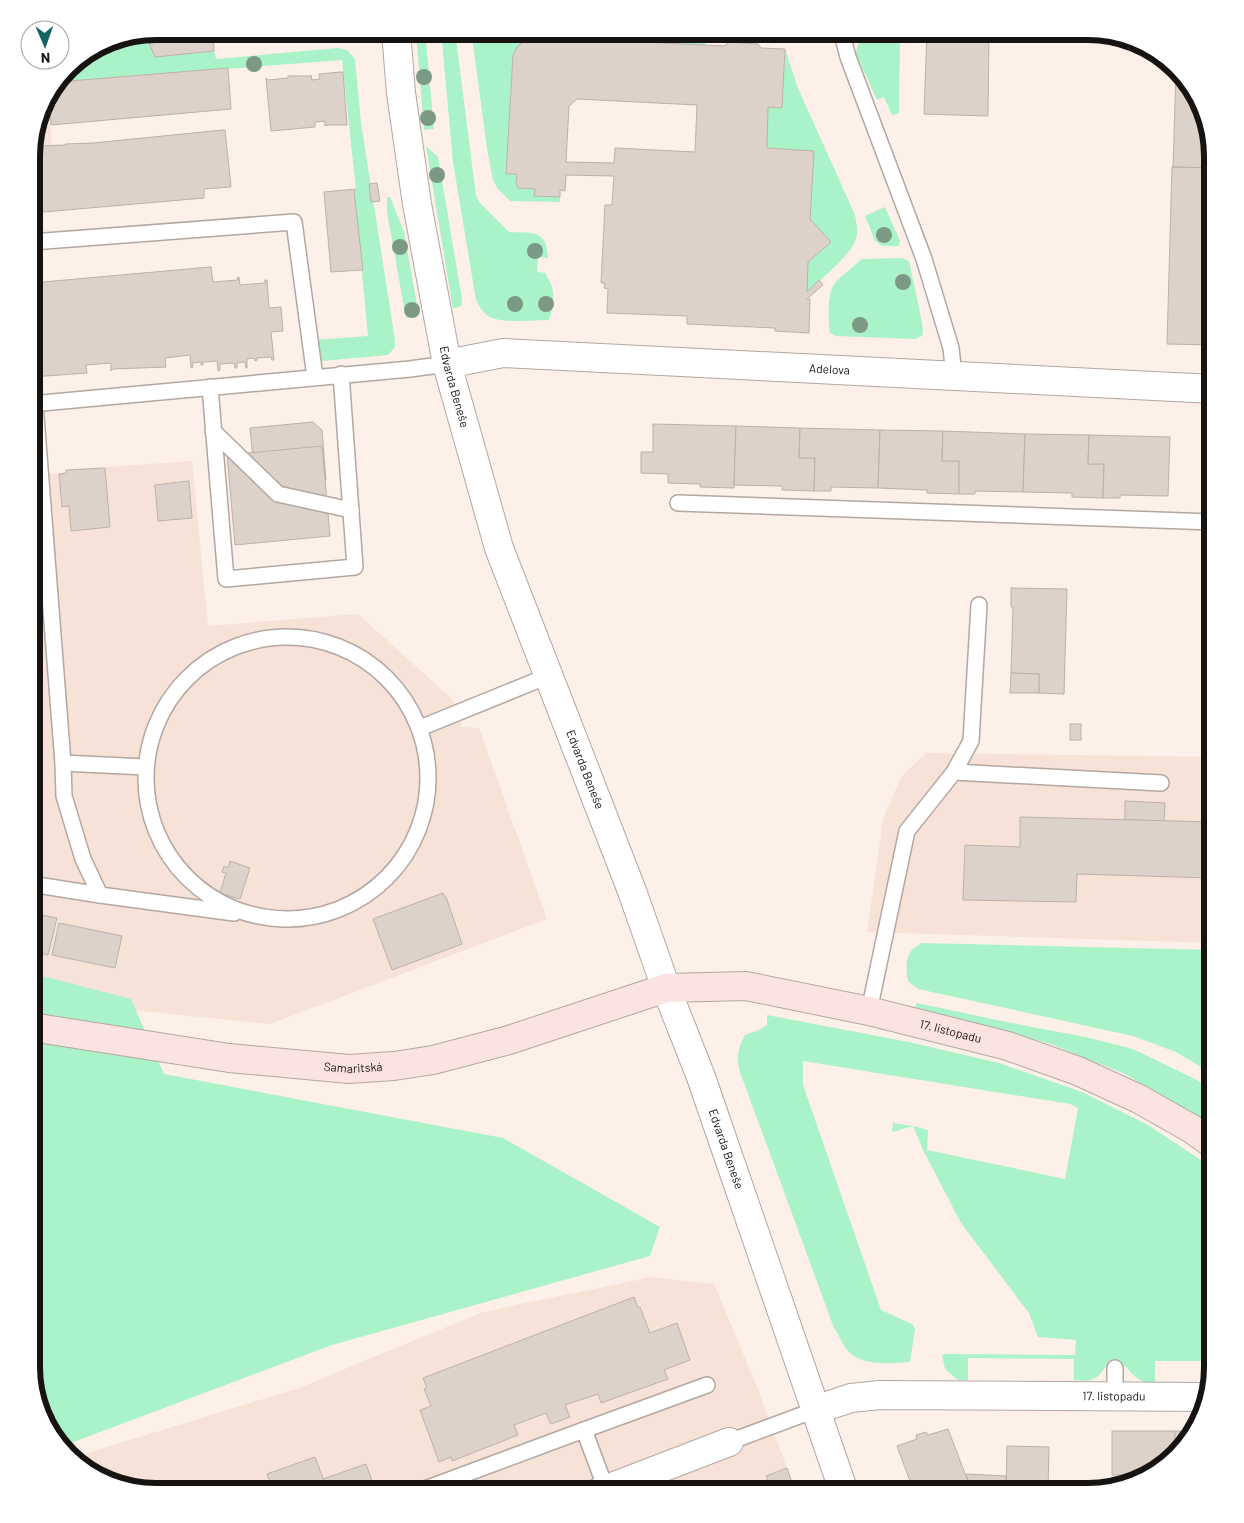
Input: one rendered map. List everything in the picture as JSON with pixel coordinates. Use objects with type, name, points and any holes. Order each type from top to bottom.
[{"type":"main road","name":"17. listopadu","points":[[666,988],[746,986],[868,1011],[1008,1046],[1078,1071],[1138,1099],[1204,1138]]},
{"type":"main road","name":"Samaritská","points":[[40,1029],[229,1058],[349,1069],[394,1066],[433,1060],[500,1043],[666,988]]},
{"type":"street","name":"Edvarda Beneše","points":[[397,40],[417,204],[447,364],[499,548],[632,891],[666,988],[701,1077],[841,1483]]},
{"type":"street","name":"Adelova","points":[[447,364],[503,353],[1204,389]]},
{"type":"street","name":"17. listopadu","points":[[815,1410],[851,1398],[880,1395],[1200,1397]]},
{"type":"street","points":[[621,1483],[729,1442]]},
{"type":"lane","points":[[843,40],[848,57],[924,259],[951,348],[954,376]]},
{"type":"lane","points":[[40,241],[294,222],[315,377]]},
{"type":"lane","points":[[40,403],[447,364]]},
{"type":"lane","points":[[210,387],[226,579],[354,567],[341,374]]},
{"type":"lane","points":[[213,431],[278,494],[351,510]]},
{"type":"lane","points":[[40,488],[63,763],[64,796],[83,858],[100,895]]},
{"type":"lane","points":[[678,503],[1204,522]]},
{"type":"lane","points":[[868,1011],[907,831],[954,772],[971,741],[979,605]]},
{"type":"lane","points":[[40,885],[100,895],[251,915],[295,920],[338,910],[376,888],[406,855],[424,815],[429,771],[420,728],[396,687],[359,656],[315,638],[267,637],[221,652],[183,681],[156,721],[145,767],[150,816],[171,860],[206,894],[251,915]]},
{"type":"lane","points":[[420,728],[548,676]]},
{"type":"lane","points":[[63,763],[145,767]]},
{"type":"lane","points":[[954,772],[1161,783]]},
{"type":"lane","points":[[1115,1368],[1115,1396]]},
{"type":"lane","points":[[441,1483],[707,1385]]},
{"type":"lane","points":[[729,1442],[815,1410]]},
{"type":"lane","points":[[584,1430],[600,1483]]},
{"type":"shaded area","points":[[49,111],[52,146],[40,147],[44,126]]},
{"type":"shaded area","points":[[192,461],[208,626],[358,614],[452,699],[462,727],[479,728],[547,919],[270,1024],[132,1010],[40,997],[40,475],[66,473],[66,470]]},
{"type":"shaded area","points":[[926,753],[1204,757],[1204,943],[867,932],[883,819],[901,777]]},
{"type":"shaded area","points":[[652,1277],[714,1284],[757,1387],[793,1483],[156,1483],[126,1479],[112,1474],[82,1456],[299,1388],[483,1312]]},
{"type":"green space","points":[[417,40],[426,40],[434,129],[424,130]]},
{"type":"green space","points":[[442,40],[456,40],[476,196],[480,203],[509,232],[531,233],[541,237],[545,242],[548,258],[538,257],[537,272],[546,273],[553,291],[549,320],[501,320],[488,316],[481,309],[476,300],[453,162]]},
{"type":"green space","points":[[473,40],[526,40],[519,45],[513,56],[506,173],[517,174],[516,183],[518,188],[535,189],[534,196],[560,197],[560,202],[510,201],[498,189],[493,180]]},
{"type":"green space","points":[[601,40],[705,40],[705,45]]},
{"type":"green space","points":[[861,40],[900,40],[899,113],[892,115],[884,97],[877,100],[856,54]]},
{"type":"green space","points":[[141,41],[148,41],[155,57],[214,51],[216,59],[338,48],[347,50],[355,59],[361,123],[395,347],[388,355],[322,361],[318,358],[314,340],[368,336],[354,191],[356,189],[342,60],[68,81],[80,69],[105,52],[126,44]]},
{"type":"green space","points":[[785,49],[797,86],[855,215],[857,227],[856,239],[847,253],[807,292],[808,262],[831,242],[810,219],[814,151],[767,148],[768,107],[782,108]]},
{"type":"green space","points":[[426,146],[438,157],[462,299],[461,306],[453,309]]},
{"type":"green space","points":[[387,197],[390,197],[404,232],[419,316],[406,318],[387,212]]},
{"type":"green space","points":[[885,207],[900,241],[899,246],[882,246],[875,241],[865,216]]},
{"type":"green space","points":[[902,258],[909,261],[922,322],[922,336],[915,339],[836,336],[830,333],[829,300],[835,283],[862,259]]},
{"type":"green space","points":[[922,943],[1204,950],[1204,1070],[1176,1052],[1133,1036],[918,989],[908,981],[907,969],[909,954],[916,946]]},
{"type":"green space","points":[[40,975],[131,999],[164,1074],[503,1138],[660,1227],[650,1256],[332,1345],[69,1443],[52,1418],[46,1404],[40,1367]]},
{"type":"green space","points":[[917,1003],[1086,1037],[1133,1049],[1204,1085],[1204,1122],[1125,1074],[1051,1044],[915,1007]]},
{"type":"green space","points":[[767,1015],[909,1042],[999,1063],[1082,1092],[1148,1125],[1204,1162],[1204,1361],[1155,1361],[1155,1385],[1138,1379],[1126,1366],[1107,1365],[1094,1379],[1080,1381],[1074,1380],[1074,1359],[968,1358],[968,1380],[958,1380],[945,1369],[942,1354],[1075,1355],[1076,1340],[1038,1337],[1029,1313],[961,1223],[925,1154],[913,1126],[928,1130],[927,1150],[1065,1179],[1078,1108],[1070,1104],[803,1061],[803,1085],[881,1310],[912,1324],[915,1329],[910,1362],[878,1363],[855,1357],[847,1350],[834,1328],[740,1072],[738,1062],[739,1048],[745,1035],[767,1025]]},
{"type":"green space","points":[[893,1123],[913,1126],[892,1132]]},
{"type":"building","points":[[213,40],[214,51],[155,57],[148,41]]},
{"type":"building","points":[[528,40],[601,40],[724,46],[729,42],[758,44],[761,48],[785,49],[782,108],[768,107],[767,148],[814,151],[810,219],[831,242],[808,262],[807,292],[819,280],[823,285],[807,299],[810,299],[809,333],[775,331],[775,328],[687,324],[687,316],[607,313],[608,289],[604,288],[605,283],[601,283],[605,205],[612,205],[614,176],[566,175],[565,191],[560,190],[560,197],[534,196],[535,189],[518,188],[516,183],[517,174],[506,174],[513,56],[517,47]],"holes":[[[577,99],[697,105],[695,152],[615,148],[614,163],[566,162],[569,106]]]},
{"type":"building","points":[[927,40],[989,40],[988,116],[924,114]]},
{"type":"building","points":[[228,68],[231,109],[51,125],[50,110],[68,81]]},
{"type":"building","points":[[343,72],[347,125],[325,126],[325,121],[315,122],[315,127],[271,131],[266,78],[268,80],[288,78],[288,76],[311,75],[312,80],[320,79],[319,74]]},
{"type":"building","points":[[1176,81],[1192,105],[1200,126],[1203,141],[1204,168],[1173,167]]},
{"type":"building","points":[[225,130],[231,187],[204,189],[204,198],[40,212],[40,146],[93,143]]},
{"type":"building","points":[[1172,167],[1204,168],[1204,345],[1167,344]]},
{"type":"building","points":[[377,183],[380,201],[371,202],[369,184]]},
{"type":"building","points":[[356,189],[354,191],[363,270],[331,272],[324,192]]},
{"type":"building","points":[[211,267],[213,282],[238,280],[237,278],[239,277],[240,285],[265,283],[265,280],[267,280],[269,308],[281,307],[283,331],[271,332],[274,360],[271,357],[257,358],[255,361],[254,358],[247,359],[247,368],[245,362],[237,363],[237,368],[235,368],[234,363],[220,364],[220,370],[218,371],[217,361],[203,362],[203,365],[201,365],[201,362],[192,363],[193,367],[191,368],[190,355],[165,358],[166,367],[113,369],[111,371],[111,363],[86,365],[87,373],[40,376],[40,282]]},
{"type":"building","points":[[313,422],[322,430],[326,480],[309,481],[308,469],[285,450],[280,457],[253,459],[250,428]]},
{"type":"building","points":[[653,424],[736,426],[734,488],[700,487],[700,484],[668,483],[668,474],[641,473],[641,452],[653,452]]},
{"type":"building","points":[[736,426],[800,428],[799,458],[815,458],[814,491],[782,490],[782,486],[734,485]]},
{"type":"building","points":[[800,428],[880,430],[878,488],[831,487],[831,491],[814,491],[815,458],[799,458]]},
{"type":"building","points":[[880,430],[943,431],[942,461],[959,461],[959,494],[927,493],[927,490],[878,488]]},
{"type":"building","points":[[943,431],[1025,434],[1023,492],[975,491],[975,494],[959,494],[959,461],[942,461]]},
{"type":"building","points":[[1025,434],[1089,435],[1088,464],[1104,464],[1103,498],[1072,497],[1072,493],[1023,492]]},
{"type":"building","points":[[1089,435],[1170,437],[1168,496],[1120,495],[1120,498],[1103,498],[1104,464],[1088,464]]},
{"type":"building","points":[[322,446],[330,536],[235,545],[227,455]]},
{"type":"building","points":[[105,468],[110,527],[71,531],[69,506],[62,507],[59,474],[66,473],[66,470]]},
{"type":"building","points":[[189,481],[192,518],[158,521],[155,485]]},
{"type":"building","points":[[1011,588],[1067,589],[1064,694],[1039,693],[1039,674],[1011,673],[1013,607],[1011,607]]},
{"type":"building","points":[[1011,673],[1039,674],[1039,693],[1010,693]]},
{"type":"building","points":[[1070,724],[1081,724],[1081,740],[1070,740]]},
{"type":"building","points":[[1125,801],[1165,803],[1164,821],[1125,820]]},
{"type":"building","points":[[1020,817],[1204,822],[1204,878],[1077,874],[1076,902],[963,900],[965,845],[1020,847]]},
{"type":"building","points":[[230,861],[250,868],[240,899],[220,893],[226,873],[222,872],[224,866],[228,868]]},
{"type":"building","points":[[443,893],[462,944],[392,970],[373,919]]},
{"type":"building","points":[[40,915],[57,918],[48,955],[40,953]]},
{"type":"building","points":[[59,923],[122,936],[115,968],[52,955]]},
{"type":"building","points":[[634,1297],[650,1333],[677,1323],[690,1360],[664,1370],[668,1379],[601,1403],[598,1394],[565,1405],[570,1417],[551,1424],[546,1413],[514,1425],[518,1435],[452,1461],[451,1457],[439,1462],[420,1410],[431,1406],[424,1389],[427,1388],[423,1378]]},
{"type":"building","points":[[948,1429],[969,1483],[911,1483],[897,1446],[917,1439],[916,1435],[926,1432],[928,1435]]},
{"type":"building","points":[[1112,1431],[1175,1431],[1175,1443],[1152,1463],[1130,1475],[1112,1475]]},
{"type":"building","points":[[1175,1431],[1184,1432],[1175,1443]]},
{"type":"building","points":[[1007,1446],[1049,1447],[1048,1483],[1006,1483]]},
{"type":"building","points":[[315,1457],[325,1483],[270,1483],[267,1474]]},
{"type":"building","points":[[366,1464],[373,1483],[325,1483],[323,1479]]},
{"type":"building","points":[[787,1468],[792,1483],[769,1483],[766,1476]]},
{"type":"building","points":[[966,1474],[1006,1476],[1006,1483],[969,1483]]}]
